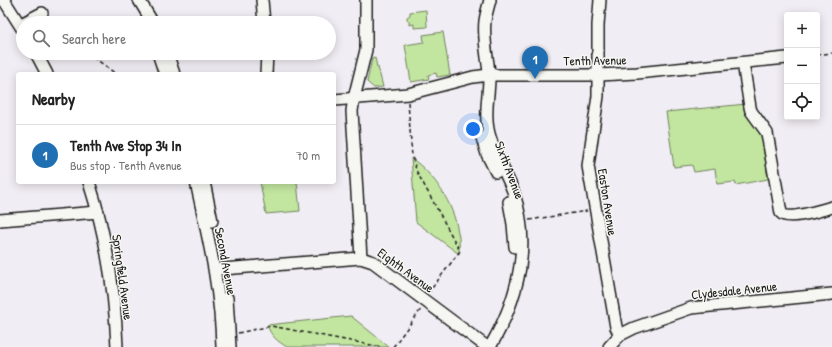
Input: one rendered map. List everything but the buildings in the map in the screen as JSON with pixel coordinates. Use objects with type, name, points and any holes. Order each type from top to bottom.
[{"type":"street","points":[[4,0],[16,17]]},
{"type":"street","points":[[131,0],[141,16]]},
{"type":"street","points":[[139,0],[149,16]]},
{"type":"street","points":[[262,0],[263,16]]},
{"type":"street","points":[[362,258],[352,122],[354,98],[366,50],[366,0]]},
{"type":"street","name":"Sixth Avenue","points":[[488,347],[507,314],[518,279],[522,247],[520,221],[513,191],[499,162],[488,131],[486,119],[489,75],[485,22],[490,0]]},
{"type":"street","name":"Easton Avenue","points":[[600,0],[598,25],[598,102],[588,166],[616,327],[620,335]]},
{"type":"street","points":[[37,16],[42,13]]},
{"type":"street","name":"Tenth Avenue","points":[[336,100],[408,94],[473,77],[489,75],[599,75],[637,73],[784,58]]},
{"type":"street","points":[[40,60],[46,72]]},
{"type":"street","points":[[160,60],[164,72]]},
{"type":"street","points":[[169,60],[173,72]]},
{"type":"street","points":[[266,72],[267,60]]},
{"type":"street","points":[[743,63],[751,111],[767,133],[781,213],[786,216],[793,216],[832,207]]},
{"type":"street","name":"Sixth Avenue","points":[[487,98],[479,107],[480,123],[488,154],[508,202],[514,235],[515,261],[518,279]]},
{"type":"street","name":"Springfield Avenue","points":[[91,184],[107,256],[112,289],[117,347]]},
{"type":"street","name":"Second Avenue","points":[[196,184],[216,276],[222,347]]},
{"type":"street","name":"Second Avenue","points":[[204,184],[222,269],[226,295],[230,347]]},
{"type":"street","points":[[0,220],[98,212]]},
{"type":"street","name":"Eighth Avenue","points":[[222,269],[362,258],[373,262],[488,347]]},
{"type":"street","name":"Clydesdale Avenue","points":[[620,335],[634,328],[691,308],[832,294]]},
{"type":"street","points":[[609,347],[620,335]]},
{"type":"path","points":[[820,55],[832,53]]},
{"type":"path","points":[[97,60],[113,72]]},
{"type":"path","points":[[393,347],[422,308],[429,293],[460,251],[417,172],[412,157],[408,94]]},
{"type":"path","points":[[520,221],[595,210]]},
{"type":"path","points":[[230,336],[271,326],[382,347]]},
{"type":"green space","points":[[426,10],[427,27],[414,28],[414,24],[409,25],[407,17],[410,15],[410,12]]},
{"type":"green space","points":[[443,32],[450,75],[437,77],[436,73],[428,75],[429,79],[411,82],[405,45],[424,42],[423,35]]},
{"type":"green space","points":[[375,58],[383,87],[374,88],[367,82],[372,59]]},
{"type":"green space","points":[[746,104],[766,142],[763,144],[768,179],[736,185],[735,182],[717,184],[715,169],[694,172],[692,165],[674,167],[666,112]]},
{"type":"green space","points":[[411,158],[435,181],[447,200],[456,221],[459,235],[459,254],[416,222]]},
{"type":"green space","points":[[260,184],[297,184],[300,211],[266,214]]},
{"type":"green space","points":[[351,316],[389,347],[287,347],[275,338],[267,325]]},
{"type":"place","name":"Tenth Ave Stop 34 In","points":[[535,79]]}]
